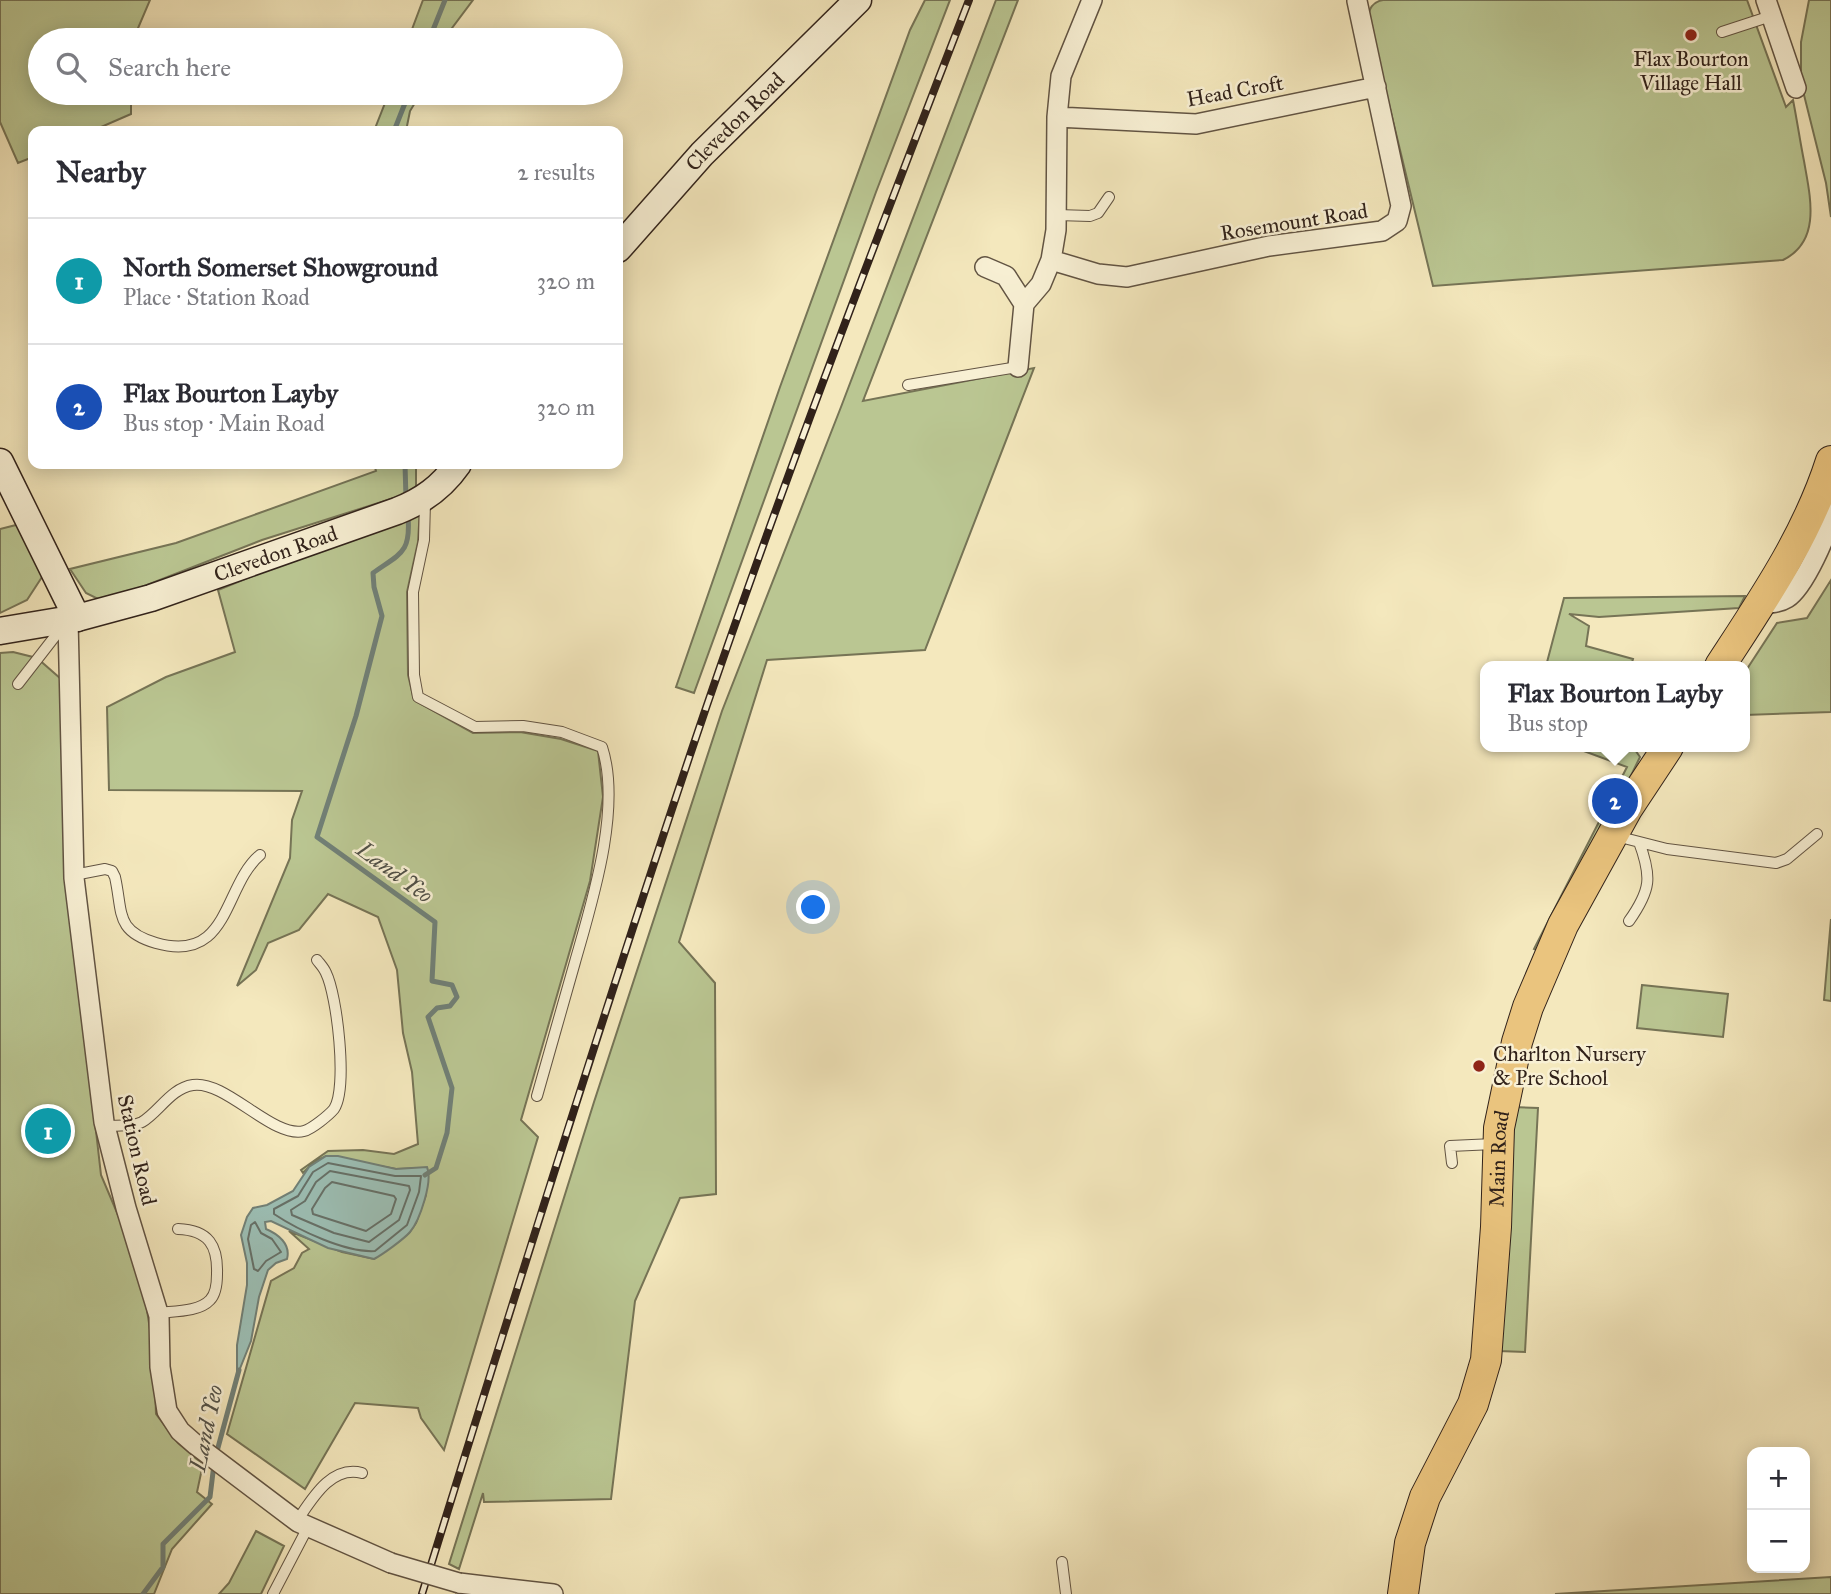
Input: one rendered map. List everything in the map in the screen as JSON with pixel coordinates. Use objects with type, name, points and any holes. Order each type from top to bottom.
[{"type":"main road","name":"Clevedon Road","points":[[623,242],[702,153],[858,0]]},
{"type":"main road","points":[[1723,661],[1799,541],[1831,461]]},
{"type":"main road","points":[[0,462],[72,619]]},
{"type":"main road","name":"Clevedon Road","points":[[0,631],[72,619],[151,598],[413,504],[448,477],[454,469]]},
{"type":"main road","name":"Main Road","points":[[1404,1594],[1410,1543],[1425,1497],[1473,1404],[1486,1360],[1496,1227],[1499,1128],[1528,1007],[1563,925],[1626,838],[1666,752]]},
{"type":"street","points":[[1018,367],[1024,304],[1041,284],[1051,260],[1056,215],[1057,117],[1061,76],[1092,0]]},
{"type":"street","name":"Rosemount Road","points":[[1051,260],[1098,274],[1127,277],[1269,246],[1382,230],[1396,221],[1401,206],[1358,0]]},
{"type":"street","points":[[1769,8],[1796,89]]},
{"type":"street","name":"Head Croft","points":[[1057,117],[1196,124],[1376,87]]},
{"type":"street","points":[[985,267],[1006,276],[1024,304]]},
{"type":"street","name":"Station Road","points":[[72,619],[74,875],[105,1126],[126,1208],[158,1313],[160,1367],[167,1411],[180,1431],[196,1445],[302,1524],[391,1563],[459,1583],[554,1594]]},
{"type":"lane","points":[[1722,32],[1769,8]]},
{"type":"lane","points":[[1056,215],[1090,216],[1098,213],[1109,197]]},
{"type":"lane","points":[[908,385],[1018,367]]},
{"type":"lane","points":[[413,504],[424,540],[413,592],[414,675],[418,696],[475,727],[523,726],[562,732],[602,747],[607,763],[610,795],[597,884],[537,1096]]},
{"type":"lane","points":[[18,684],[72,619]]},
{"type":"lane","points":[[1626,838],[1667,849],[1776,863],[1787,859],[1817,834]]},
{"type":"lane","points":[[1626,838],[1649,876],[1642,902],[1629,920]]},
{"type":"lane","points":[[74,875],[105,869],[112,871],[123,923],[128,930],[158,943],[194,943],[215,930],[229,908],[246,871],[260,855]]},
{"type":"lane","points":[[105,1126],[140,1124],[174,1093],[193,1085],[211,1087],[289,1130],[304,1131],[334,1109],[339,1092],[341,1065],[336,1010],[327,973],[317,960]]},
{"type":"lane","points":[[1452,1163],[1450,1146],[1498,1144]]},
{"type":"lane","points":[[158,1313],[195,1307],[213,1298],[217,1280],[216,1251],[211,1240],[200,1234],[178,1229]]},
{"type":"lane","points":[[276,1592],[302,1524],[329,1480],[346,1471],[362,1473]]},
{"type":"lane","points":[[1062,1562],[1066,1594]]},
{"type":"green space","points":[[0,0],[150,0],[138,28],[28,28],[28,105],[131,105],[131,114],[103,126],[28,126],[28,159],[18,163],[0,122]]},
{"type":"green space","points":[[423,0],[473,0],[452,28],[412,28]]},
{"type":"green space","points":[[925,0],[950,0],[876,192],[694,693],[676,687],[780,387],[910,30]]},
{"type":"green space","points":[[996,0],[1018,0],[863,401],[1034,368],[925,650],[767,660],[679,942],[715,983],[716,1194],[680,1198],[635,1301],[611,1499],[484,1502],[483,1493],[459,1569],[449,1564],[594,1102],[722,711]]},
{"type":"green space","points":[[1383,0],[1747,0],[1786,107],[1793,100],[1810,203],[1808,230],[1804,241],[1795,252],[1783,260],[1433,286],[1368,18],[1372,6]]},
{"type":"green space","points":[[1809,0],[1831,0],[1831,217],[1826,183],[1801,83],[1801,42]]},
{"type":"green space","points":[[384,105],[414,105],[407,126],[376,126]]},
{"type":"green space","points":[[416,469],[416,491],[262,540],[124,594],[98,599],[86,593],[70,569],[176,543],[376,471]]},
{"type":"green space","points":[[420,508],[418,542],[407,592],[408,675],[414,700],[473,733],[520,732],[561,739],[598,751],[603,797],[590,881],[521,1120],[538,1137],[444,1450],[421,1418],[418,1408],[355,1403],[305,1489],[227,1434],[271,1281],[294,1268],[302,1253],[309,1249],[289,1231],[342,1252],[374,1259],[409,1233],[416,1223],[426,1195],[421,1168],[396,1169],[326,1156],[314,1162],[303,1173],[301,1170],[328,1151],[363,1150],[394,1154],[418,1144],[412,1072],[403,1033],[397,970],[378,917],[328,894],[299,930],[268,943],[256,970],[237,986],[290,858],[292,820],[302,791],[109,790],[107,707],[166,677],[235,652],[218,590]]},
{"type":"green space","points":[[20,524],[40,560],[42,577],[27,600],[0,613],[0,529]]},
{"type":"green space","points":[[1831,580],[1831,712],[1750,715],[1750,664],[1777,623],[1807,618]]},
{"type":"green space","points":[[1745,596],[1739,608],[1599,617],[1569,614],[1589,626],[1586,646],[1632,661],[1547,661],[1564,598]]},
{"type":"green space","points":[[13,652],[37,658],[61,679],[91,1087],[101,1175],[121,1222],[144,1291],[154,1355],[156,1414],[178,1443],[203,1464],[197,1492],[212,1504],[172,1549],[154,1594],[0,1594],[0,653]]},
{"type":"green space","points":[[1586,752],[1636,752],[1640,757],[1544,953],[1534,949],[1627,767]]},
{"type":"green space","points":[[1831,919],[1831,1001],[1824,1000]]},
{"type":"green space","points":[[1642,985],[1728,994],[1723,1037],[1637,1028]]},
{"type":"green space","points":[[1512,1107],[1538,1108],[1525,1352],[1499,1351]]},
{"type":"green space","points":[[256,1531],[284,1546],[261,1594],[219,1594],[229,1583]]},
{"type":"green space","points":[[1831,1577],[1831,1594],[1555,1594]]},
{"type":"water","points":[[326,1156],[338,1156],[396,1169],[427,1167],[427,1191],[421,1210],[410,1232],[374,1259],[328,1248],[271,1221],[265,1222],[266,1229],[285,1244],[288,1254],[287,1259],[268,1270],[259,1297],[251,1341],[237,1376],[237,1345],[247,1285],[247,1263],[241,1235],[247,1217],[253,1208],[267,1205],[293,1191],[309,1167]]},
{"type":"waterway","name":"Land Yeo","points":[[434,28],[445,0]]},
{"type":"waterway","name":"Land Yeo","points":[[396,126],[404,105]]},
{"type":"waterway","name":"Land Yeo","points":[[405,469],[406,499]]},
{"type":"waterway","name":"Land Yeo","points":[[408,516],[406,545],[397,556],[373,573],[382,616],[356,716],[317,837],[435,922],[432,981],[452,985],[457,997],[450,1006],[437,1008],[428,1017],[452,1088],[447,1133],[436,1168],[425,1175]]},
{"type":"waterway","name":"Land Yeo","points":[[216,1455],[239,1370]]},
{"type":"waterway","name":"Land Yeo","points":[[143,1594],[163,1567],[163,1544],[210,1497],[214,1464]]},
{"type":"railway","points":[[422,1594],[587,1069],[723,660],[825,376],[969,0]]},
{"type":"place","name":"Flax Bourton Village Hall","points":[[1691,35]]},
{"type":"place","name":"Flax Bourton Layby","points":[[1615,801]]},
{"type":"place","name":"Charlton Nursery & Pre School","points":[[1479,1066]]},
{"type":"place","name":"North Somerset Showground","points":[[48,1131]]}]
